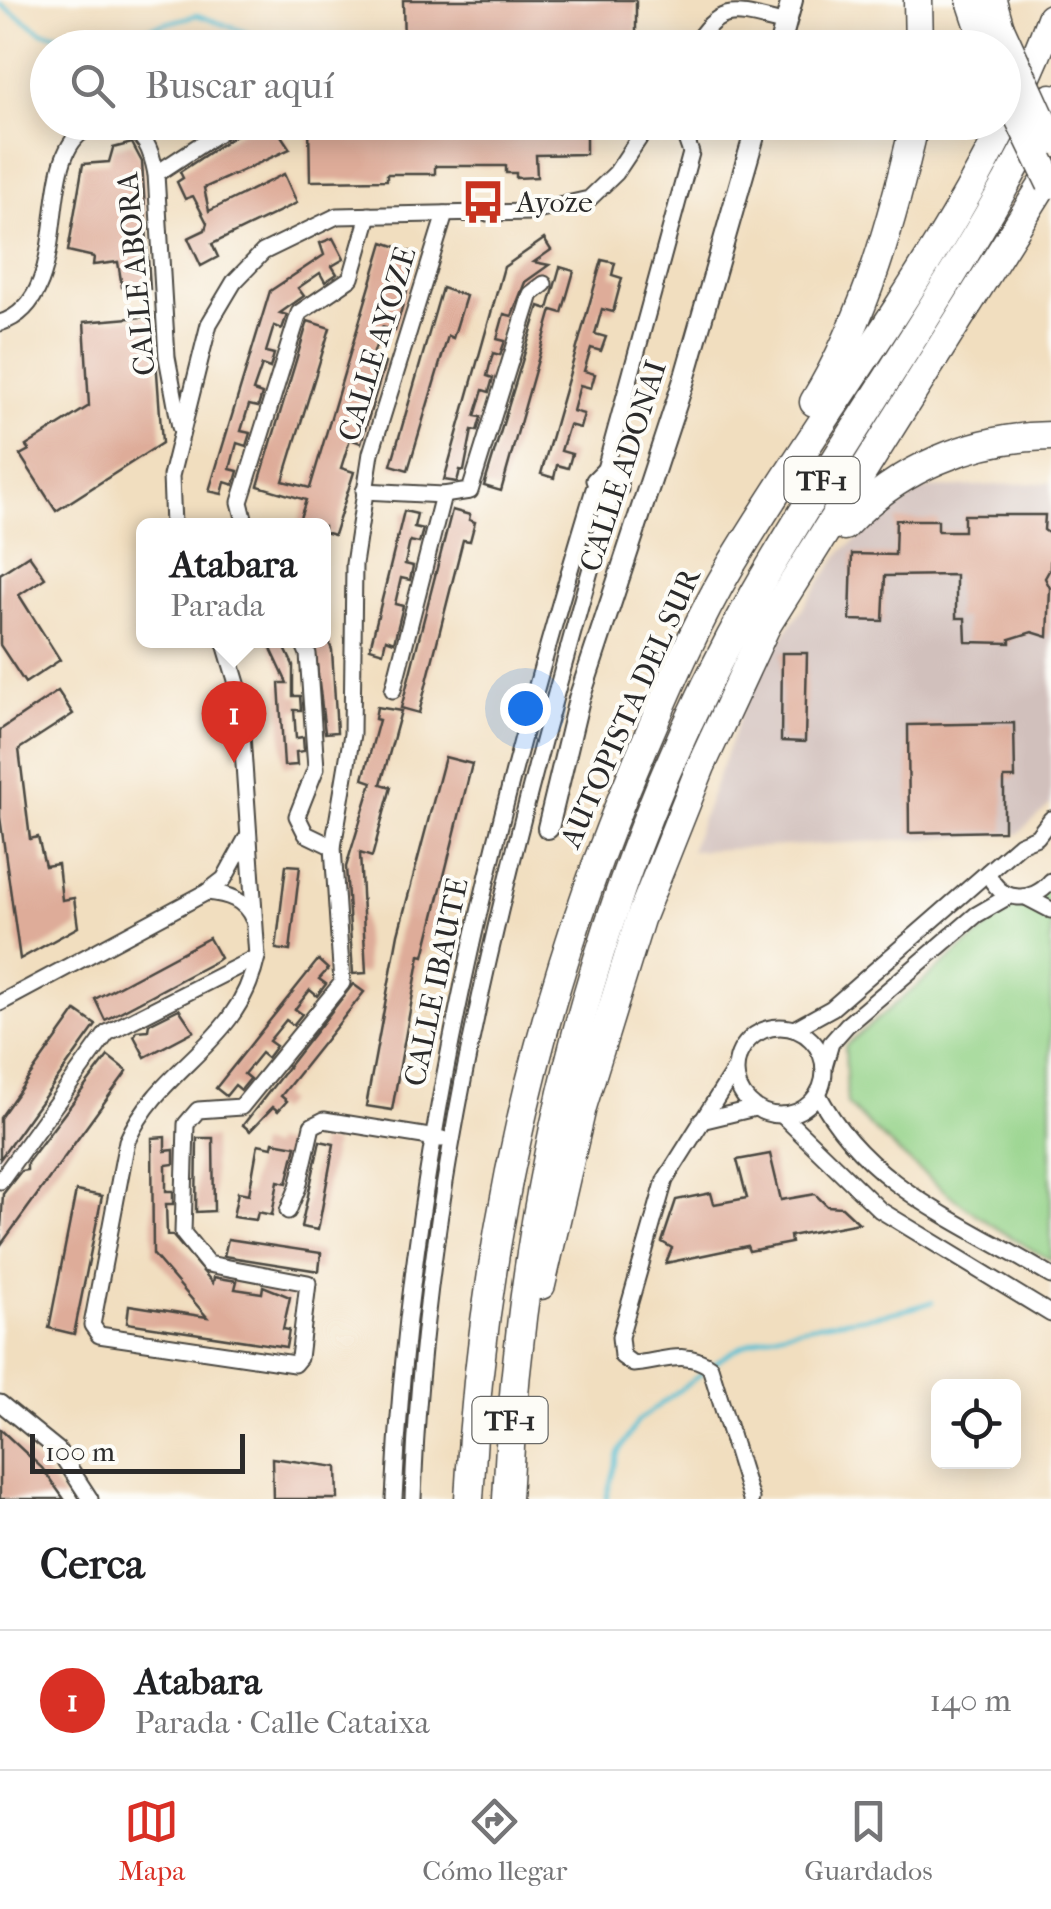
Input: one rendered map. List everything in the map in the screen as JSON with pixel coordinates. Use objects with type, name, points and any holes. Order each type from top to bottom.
[{"type":"highway","points":[[918,0],[919,30]]},
{"type":"highway","points":[[972,0],[986,30]]},
{"type":"highway","points":[[991,30],[992,0]]},
{"type":"highway","name":"AUTOPISTA DEL SUR","points":[[1021,90],[1051,18]]},
{"type":"highway","points":[[1021,90],[1051,140]]},
{"type":"highway","name":"AUTOPISTA DEL SUR","points":[[507,1499],[530,1235],[550,1133],[608,924],[649,816],[754,594],[978,238],[1051,98]]},
{"type":"highway","points":[[518,1341],[536,1309],[568,1161],[640,919],[701,766],[766,626],[1047,184],[1021,125]]},
{"type":"highway","points":[[730,566],[745,515],[851,334],[898,197],[912,140]]},
{"type":"highway","name":"AUTOPISTA DEL SUR","points":[[469,1499],[483,1327],[498,1217],[544,1018],[592,867],[656,716],[730,566],[997,140]]},
{"type":"highway","points":[[766,626],[827,544],[870,498],[912,471],[954,453],[999,440],[1051,436]]},
{"type":"street","points":[[784,30],[792,0]]},
{"type":"street","points":[[703,30],[719,14],[734,12],[786,24]]},
{"type":"street","points":[[0,322],[13,318],[26,306],[42,280],[67,151],[75,140]]},
{"type":"street","name":"CALLE ABORA","points":[[145,140],[151,148],[156,174],[168,358],[182,436]]},
{"type":"street","points":[[156,174],[207,140]]},
{"type":"street","points":[[173,518],[171,476],[208,324],[234,282],[263,252],[302,229],[337,216],[532,212],[589,198],[616,173],[638,140]]},
{"type":"street","points":[[605,470],[614,471],[621,481],[611,497],[600,495],[594,480],[605,470],[692,152],[687,140]]},
{"type":"street","name":"CALLE ADONAI","points":[[548,828],[579,698],[684,380],[753,140]]},
{"type":"street","points":[[244,518],[240,502],[299,313],[351,278],[369,214]]},
{"type":"street","name":"CALLE AYOZE","points":[[257,956],[247,995],[229,1024],[147,1102],[127,1141],[93,1332],[285,1365],[299,1358],[308,1283],[208,1264],[183,1233],[186,1124],[198,1110],[241,1107],[342,982],[333,847],[352,734],[354,679],[350,627],[364,491],[371,453],[445,214]]},
{"type":"street","points":[[364,491],[463,495],[474,484],[530,294],[544,284]]},
{"type":"street","name":"CALLE IBAUTE","points":[[394,1499],[414,1248],[463,972],[501,814],[594,488]]},
{"type":"street","points":[[393,690],[443,495]]},
{"type":"street","name":"CALLE IBAUTE","points":[[413,1499],[416,1418],[451,1141],[483,976],[543,737],[611,497]]},
{"type":"street","points":[[0,1181],[107,1033],[257,956],[238,690],[226,648]]},
{"type":"street","points":[[305,648],[316,768],[297,816],[306,834],[333,847]]},
{"type":"street","points":[[524,732],[543,737]]},
{"type":"street","points":[[501,814],[521,820]]},
{"type":"street","points":[[794,1029],[832,1008],[1020,844],[1044,839],[1051,819]]},
{"type":"street","points":[[0,1003],[207,892],[224,880],[240,857],[248,831]]},
{"type":"street","points":[[988,872],[997,889],[1051,910]]},
{"type":"street","points":[[1028,898],[1051,881]]},
{"type":"street","points":[[207,892],[225,894],[242,902],[257,927]]},
{"type":"street","points":[[701,1121],[756,1108],[782,1115],[796,1112],[818,1094],[831,1043],[847,1024],[976,916],[1010,896]]},
{"type":"street","points":[[756,1108],[737,1084],[735,1069],[738,1054],[758,1032],[773,1027],[794,1029],[813,1041],[824,1066]]},
{"type":"street","points":[[735,1069],[665,1180],[620,1337],[622,1356],[633,1364],[683,1356],[699,1358],[710,1366],[751,1499]]},
{"type":"street","points":[[818,1094],[837,1127],[893,1182],[964,1230],[1051,1276]]},
{"type":"street","points":[[782,1115],[880,1210],[1051,1314]]},
{"type":"street","points":[[288,1211],[298,1188],[312,1126],[324,1120],[451,1141]]},
{"type":"street","points":[[0,1402],[58,1450],[90,1499]]},
{"type":"street","points":[[398,1416],[416,1418]]},
{"type":"shaded area","points":[[1051,482],[1051,804],[1018,834],[690,851],[755,676],[842,551],[922,489]]},
{"type":"green space","points":[[1051,875],[1051,1260],[943,1190],[847,1104],[845,1046]]},
{"type":"building","points":[[403,0],[636,0],[636,30],[404,30]]},
{"type":"building","points":[[228,140],[284,140],[290,149],[204,188],[209,211],[284,174],[297,203],[212,244],[218,257],[201,266],[188,238],[205,230],[207,223],[193,196],[185,199],[177,182],[183,178],[180,172]]},
{"type":"building","points":[[309,140],[586,140],[586,154],[536,155],[537,177],[516,178],[516,173],[506,173],[506,166],[435,166],[435,174],[387,174],[387,180],[310,181]]},
{"type":"building","points":[[132,143],[142,162],[150,289],[122,287],[118,262],[93,265],[94,257],[68,251],[83,164],[109,162],[113,148]]},
{"type":"building","points":[[333,238],[344,259],[332,266],[337,274],[325,282],[320,273],[298,288],[304,296],[280,313],[287,315],[282,329],[274,326],[266,352],[274,354],[270,368],[262,365],[253,391],[262,394],[258,407],[249,405],[241,431],[250,433],[246,446],[237,443],[230,469],[238,471],[234,485],[225,482],[222,494],[209,491],[270,291],[324,255],[320,243]]},
{"type":"building","points":[[544,239],[551,250],[534,262],[549,265],[525,282],[512,316],[504,314],[497,339],[505,341],[500,355],[493,353],[487,376],[493,378],[489,392],[483,390],[475,416],[481,417],[477,431],[472,430],[464,471],[460,470],[457,482],[444,480],[504,267]]},
{"type":"building","points":[[383,242],[418,254],[395,331],[382,327],[372,358],[385,363],[361,443],[350,439],[341,468],[354,472],[334,535],[331,518],[300,518],[306,500],[258,486],[308,321],[330,328],[283,481],[310,488]]},
{"type":"building","points":[[602,260],[615,263],[612,275],[622,278],[613,312],[602,309],[595,334],[606,337],[601,351],[591,348],[584,371],[595,374],[591,388],[580,385],[573,411],[584,414],[580,428],[569,425],[561,451],[572,454],[568,468],[557,465],[554,478],[541,474]]},
{"type":"building","points":[[560,267],[574,271],[562,313],[552,310],[501,491],[484,486],[539,306],[548,309]]},
{"type":"building","points":[[442,288],[466,296],[453,338],[448,336],[408,470],[391,465]]},
{"type":"building","points":[[153,316],[162,443],[56,511],[20,455],[29,450],[26,446],[89,406],[84,322]]},
{"type":"building","points":[[452,510],[470,515],[469,520],[475,522],[470,541],[463,540],[419,713],[401,708]]},
{"type":"building","points":[[404,511],[417,514],[414,527],[423,529],[419,543],[410,541],[405,564],[413,566],[410,580],[401,578],[395,604],[403,606],[394,642],[386,639],[383,652],[370,648]]},
{"type":"building","points":[[964,515],[1045,515],[1044,530],[1051,535],[1050,569],[1045,578],[1050,588],[1048,637],[1032,632],[1010,639],[1010,643],[966,642],[965,618],[956,618],[956,575],[885,576],[883,621],[850,620],[852,554],[895,555],[896,520],[938,520],[938,531],[964,531]]},
{"type":"building","points":[[29,555],[45,578],[19,595],[60,660],[25,683],[0,645],[0,574]]},
{"type":"building","points":[[271,648],[285,648],[293,665],[293,696],[300,696],[301,710],[294,710],[296,738],[303,737],[304,751],[296,752],[297,765],[284,766],[279,683],[287,683]]},
{"type":"building","points":[[315,648],[331,648],[337,732],[325,733]]},
{"type":"building","points":[[782,653],[807,653],[805,742],[781,741]]},
{"type":"building","points":[[58,691],[73,714],[19,749],[30,839],[38,837],[45,866],[58,864],[62,900],[74,898],[78,927],[20,959],[0,817],[0,730]]},
{"type":"building","points":[[377,707],[401,711],[381,784],[391,787],[372,857],[360,853],[366,973],[353,974],[346,867],[372,782],[363,779],[379,720],[375,719]]},
{"type":"building","points":[[1014,723],[1015,778],[1004,778],[1004,831],[909,833],[908,725]]},
{"type":"building","points":[[445,757],[472,764],[424,956],[420,955],[392,1110],[366,1106],[398,934]]},
{"type":"building","points":[[286,865],[300,866],[290,951],[276,949]]},
{"type":"building","points":[[209,938],[220,958],[105,1020],[95,999]]},
{"type":"building","points":[[318,960],[328,969],[319,979],[326,984],[317,996],[310,990],[295,1009],[302,1014],[293,1025],[286,1020],[269,1041],[276,1046],[267,1058],[261,1053],[244,1074],[250,1079],[241,1090],[235,1085],[226,1096],[216,1088]]},
{"type":"building","points":[[353,984],[364,992],[281,1096],[287,1101],[278,1111],[273,1107],[250,1131],[243,1125]]},
{"type":"building","points":[[179,1009],[194,1031],[145,1057],[134,1036],[137,1031],[148,1030],[149,1024]]},
{"type":"building","points":[[76,1011],[96,1025],[0,1159],[0,1118]]},
{"type":"building","points":[[108,1056],[127,1071],[0,1246],[3,1194],[21,1171],[27,1170],[27,1163]]},
{"type":"building","points":[[165,1137],[165,1151],[174,1150],[174,1164],[166,1165],[166,1191],[173,1191],[173,1204],[166,1204],[167,1235],[172,1235],[213,1283],[214,1277],[237,1281],[235,1289],[262,1293],[263,1286],[290,1297],[283,1329],[289,1330],[286,1347],[127,1323],[129,1305],[207,1317],[153,1254],[152,1138]]},
{"type":"building","points":[[197,1138],[213,1138],[214,1211],[196,1212]]},
{"type":"building","points":[[320,1141],[334,1144],[318,1230],[301,1227]]},
{"type":"building","points":[[273,1142],[296,1146],[287,1183],[278,1181],[272,1215],[258,1212],[256,1220],[233,1217],[238,1192],[249,1194],[258,1144],[272,1147]]},
{"type":"building","points":[[770,1154],[781,1200],[815,1194],[827,1206],[842,1207],[859,1223],[790,1236],[791,1243],[749,1251],[747,1246],[666,1263],[672,1248],[662,1242],[676,1200],[711,1193],[714,1204],[747,1198],[737,1160]]},
{"type":"building","points":[[76,1191],[102,1196],[74,1334],[49,1328]]},
{"type":"building","points":[[228,1239],[321,1253],[319,1271],[224,1256]]},
{"type":"building","points":[[0,1429],[42,1468],[64,1499],[0,1499]]},
{"type":"building","points":[[272,1458],[337,1467],[338,1499],[273,1499]]},
{"type":"waterway","points":[[0,4],[39,30]]},
{"type":"waterway","points":[[141,30],[197,15],[239,30]]},
{"type":"waterway","points":[[714,1364],[738,1349],[791,1330],[932,1302]]},
{"type":"waterway","points":[[606,1499],[618,1453],[638,1421],[706,1370]]},
{"type":"place","name":"Ayoze","points":[[483,202]]},
{"type":"place","name":"Atabara","points":[[234,763]]}]
